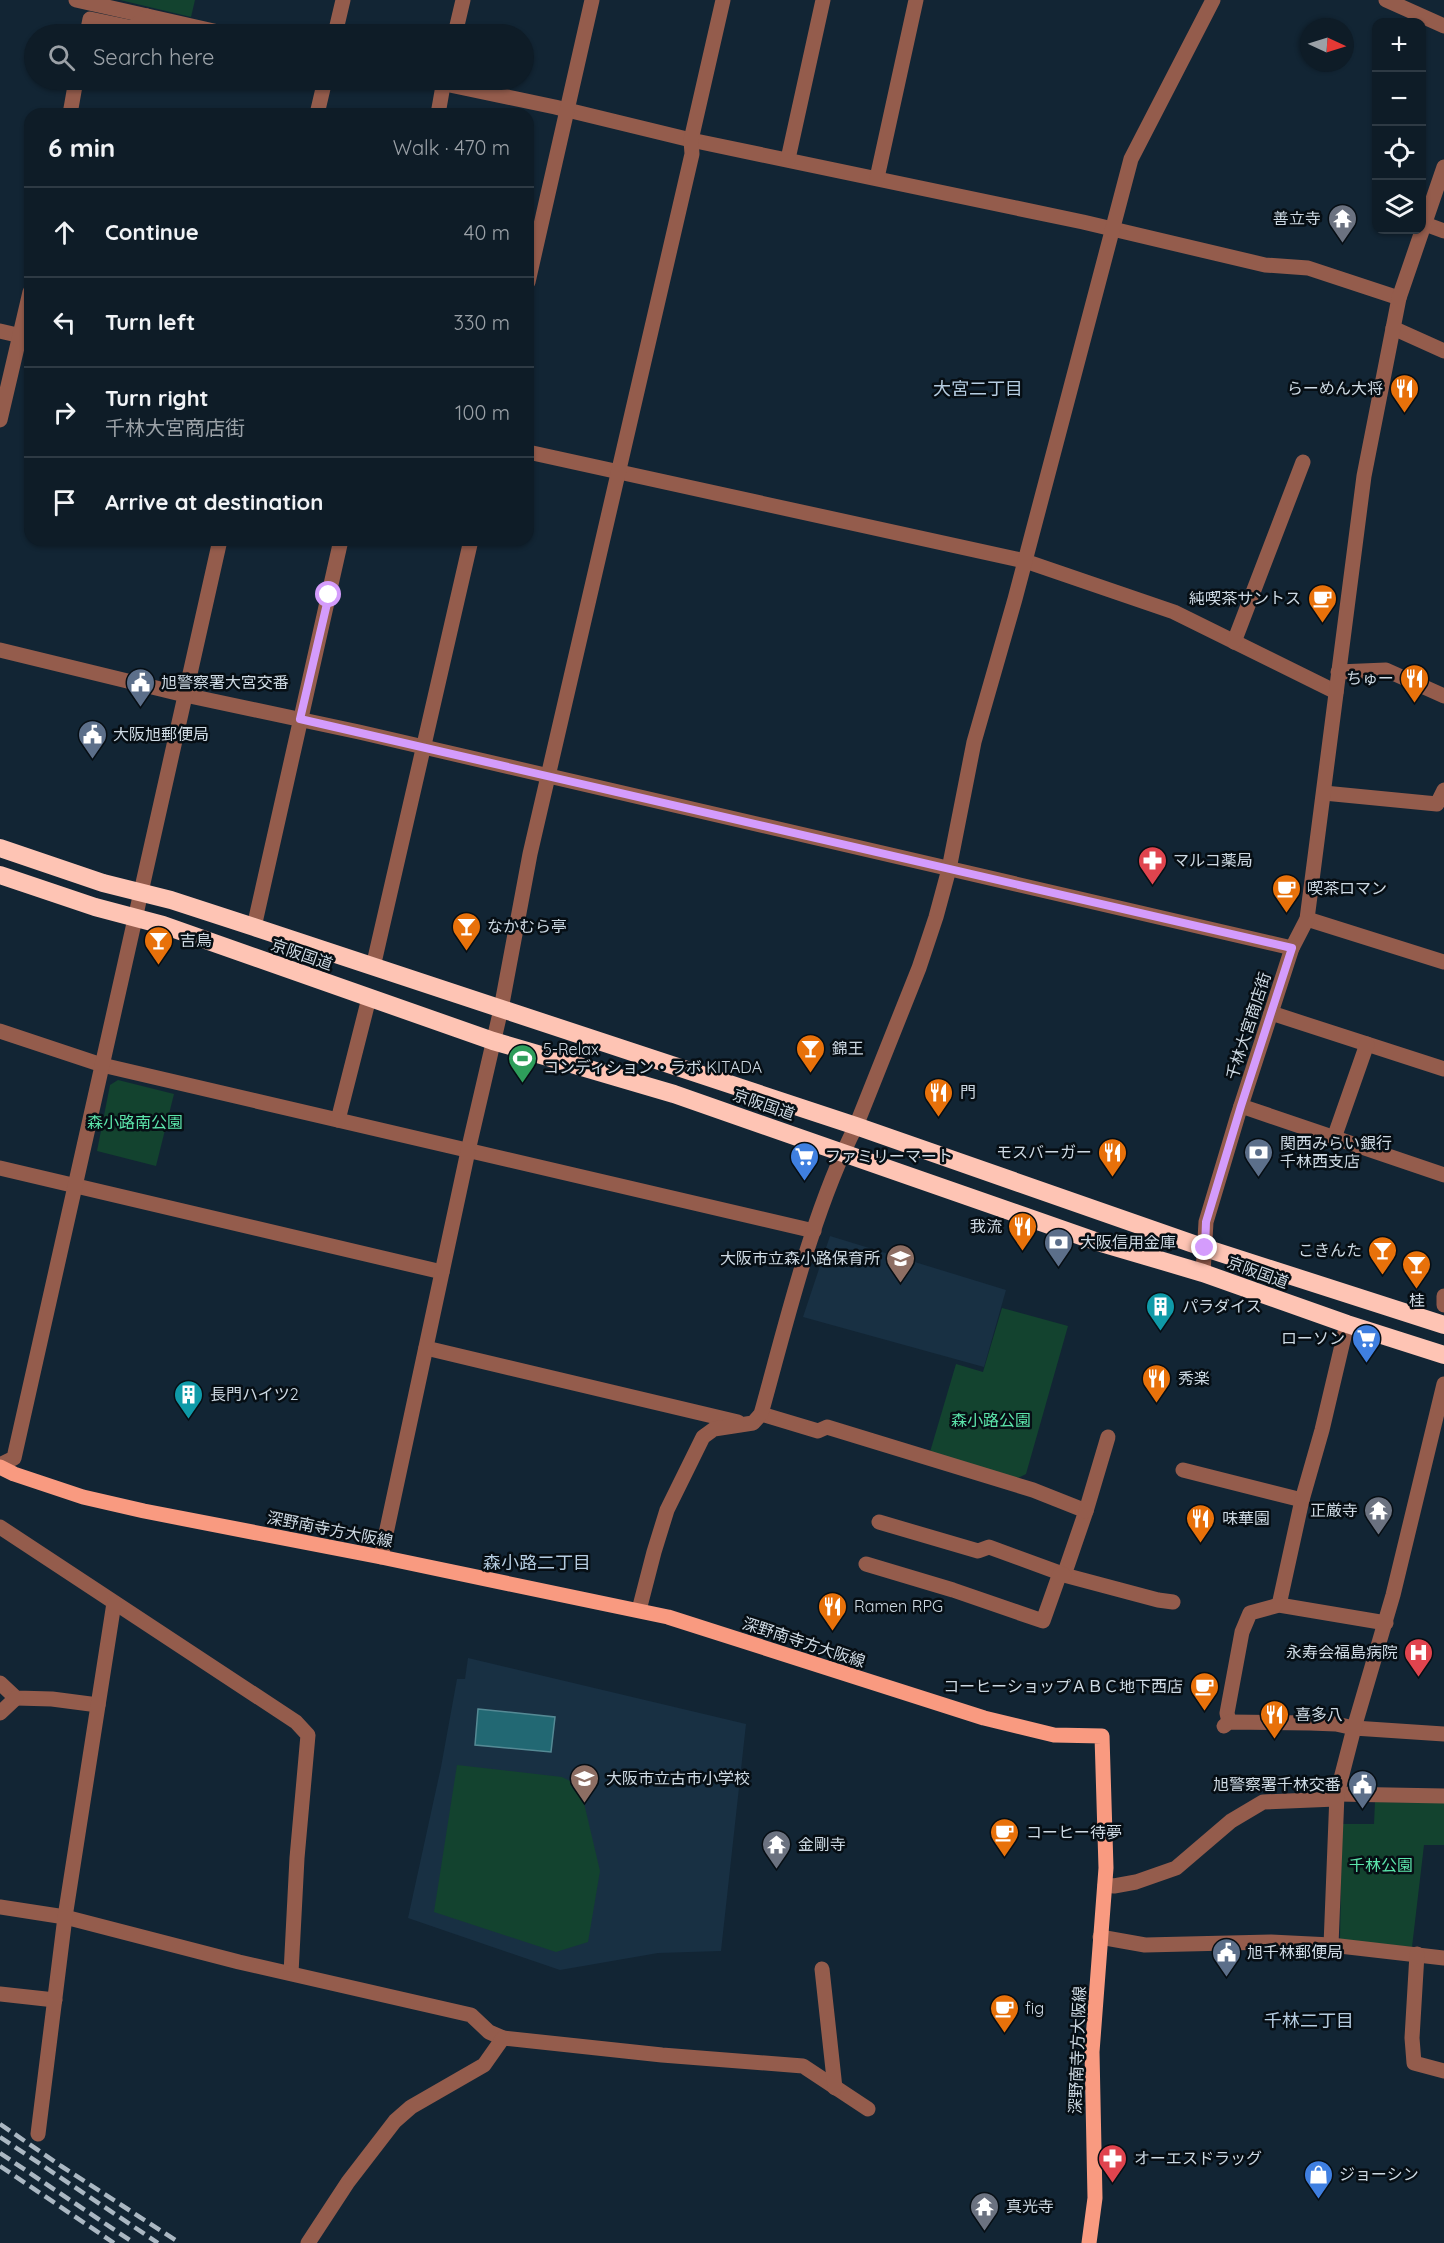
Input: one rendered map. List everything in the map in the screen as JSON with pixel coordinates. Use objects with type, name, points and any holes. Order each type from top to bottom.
[{"type":"highway","name":"京阪国道","points":[[0,848],[103,883],[171,900],[254,927],[856,1126],[1205,1248],[1444,1324]]},
{"type":"highway","name":"京阪国道","points":[[0,875],[163,924],[493,1041],[674,1094],[1098,1242],[1203,1273],[1347,1324],[1444,1355]]},
{"type":"main road","name":"深野南寺方大阪線","points":[[0,1466],[15,1474],[83,1497],[144,1511],[639,1610],[700,1626],[984,1718],[1043,1733],[1080,1737],[1102,1736],[1105,1885],[1092,2052],[1095,2198],[1089,2243]]},
{"type":"street","points":[[76,0],[96,2],[183,24]]},
{"type":"street","points":[[337,24],[343,0]]},
{"type":"street","points":[[457,24],[463,0]]},
{"type":"street","points":[[534,256],[592,0]]},
{"type":"street","points":[[381,1557],[468,1151],[501,1009],[530,854],[692,154],[691,140],[723,0]]},
{"type":"street","points":[[788,159],[823,0]]},
{"type":"street","points":[[877,178],[916,0]]},
{"type":"street","points":[[639,1610],[667,1510],[703,1437],[714,1429],[753,1423],[761,1414],[814,1231],[843,1152],[856,1126],[919,968],[950,868],[974,742],[1025,561],[1131,159],[1213,0]]},
{"type":"street","points":[[1386,0],[1444,26]]},
{"type":"street","points":[[138,24],[147,16]]},
{"type":"street","points":[[89,24],[90,19],[114,24]]},
{"type":"street","points":[[71,108],[74,90]]},
{"type":"street","points":[[318,108],[323,90]]},
{"type":"street","points":[[439,108],[442,90]]},
{"type":"street","points":[[479,90],[691,140],[877,178],[1265,265],[1308,268],[1399,298]]},
{"type":"street","name":"千林大宮商店街","points":[[1426,221],[1444,167]]},
{"type":"street","points":[[1426,224],[1444,231]]},
{"type":"street","name":"千林大宮商店街","points":[[1203,1273],[1206,1222],[1292,948],[1307,919],[1364,476],[1399,298],[1421,234]]},
{"type":"street","points":[[1393,328],[1444,351]]},
{"type":"street","points":[[0,331],[24,337]]},
{"type":"street","points":[[0,420],[24,340]]},
{"type":"street","points":[[534,453],[1025,561],[1174,612],[1336,692]]},
{"type":"street","points":[[1234,642],[1303,462]]},
{"type":"street","points":[[0,1466],[14,1458],[219,546]]},
{"type":"street","points":[[254,927],[340,546]]},
{"type":"street","points":[[373,967],[470,546]]},
{"type":"street","points":[[0,650],[185,695],[423,747],[1292,948]]},
{"type":"street","points":[[1338,672],[1386,670],[1444,696]]},
{"type":"street","points":[[1324,793],[1437,804],[1444,790]]},
{"type":"street","points":[[1307,919],[1444,962]]},
{"type":"street","points":[[338,1120],[369,998]]},
{"type":"street","points":[[1271,1013],[1444,1069]]},
{"type":"street","points":[[0,1031],[102,1065],[814,1231]]},
{"type":"street","points":[[1334,1138],[1366,1044]]},
{"type":"street","points":[[1241,1106],[1444,1175]]},
{"type":"street","points":[[0,1168],[442,1272]]},
{"type":"street","points":[[1444,1296],[1444,1305]]},
{"type":"street","points":[[1279,1605],[1302,1500],[1322,1430],[1347,1324]]},
{"type":"street","points":[[426,1348],[747,1424]]},
{"type":"street","points":[[1331,1945],[1337,1797],[1354,1728],[1386,1623],[1444,1384]]},
{"type":"street","points":[[761,1414],[818,1431],[827,1427],[1033,1490],[1086,1511]]},
{"type":"street","points":[[866,1564],[953,1590],[1043,1621],[1086,1511],[1108,1437]]},
{"type":"street","points":[[1183,1470],[1302,1500]]},
{"type":"street","points":[[879,1522],[978,1551],[988,1547],[1062,1574],[1173,1602]]},
{"type":"street","points":[[0,1527],[291,1719],[308,1735],[297,1854],[291,1973]]},
{"type":"street","points":[[38,2134],[65,1917],[114,1603]]},
{"type":"street","points":[[1386,1623],[1279,1605],[1250,1613],[1242,1632],[1227,1724],[1310,1723],[1444,1734]]},
{"type":"street","points":[[0,1683],[16,1698],[52,1699],[98,1705]]},
{"type":"street","points":[[0,1713],[16,1698]]},
{"type":"street","points":[[1105,1885],[1114,1886],[1136,1882],[1176,1868],[1231,1821],[1263,1803],[1337,1797],[1444,1796]]},
{"type":"street","points":[[0,1907],[65,1917],[471,2015],[489,2032],[503,2038],[662,2055],[803,2066],[868,2109]]},
{"type":"street","points":[[1100,1937],[1144,1945],[1271,1942],[1331,1945],[1444,1959]]},
{"type":"street","points":[[1417,1954],[1412,2038],[1414,2063],[1444,2071]]},
{"type":"street","points":[[822,1969],[835,2088]]},
{"type":"street","points":[[0,1994],[55,2000]]},
{"type":"street","points":[[308,2243],[348,2182],[395,2121],[411,2107],[484,2065],[503,2038]]},
{"type":"shaded area","points":[[830,1236],[1006,1290],[984,1367],[803,1317]]},
{"type":"shaded area","name":"大阪市立古市小学校","points":[[468,1658],[746,1724],[721,1951],[658,1953],[560,1970],[408,1918],[441,1767],[457,1679],[465,1679]]},
{"type":"shaded area","points":[[478,1709],[555,1717],[551,1752],[475,1745]]},
{"type":"green space","points":[[120,0],[195,0],[191,17]]},
{"type":"green space","name":"森小路南公園","points":[[118,1080],[174,1094],[156,1166],[97,1151],[110,1085]]},
{"type":"green space","name":"森小路公園","points":[[1002,1308],[1068,1326],[1026,1474],[1016,1479],[930,1452],[956,1364],[983,1372]]},
{"type":"green space","points":[[457,1765],[562,1777],[580,1786],[600,1871],[588,1942],[556,1952],[434,1912]]},
{"type":"green space","name":"千林公園","points":[[1375,1802],[1444,1803],[1444,1845],[1424,1845],[1412,1947],[1340,1940],[1342,1824],[1374,1824]]},
{"type":"railway","points":[[0,2124],[180,2243]]},
{"type":"railway","points":[[0,2137],[158,2243]]},
{"type":"railway","points":[[0,2153],[134,2243]]},
{"type":"railway","points":[[0,2166],[114,2243]]},
{"type":"place","name":"善立寺","points":[[1342,244]]},
{"type":"place","name":"らーめん大将","points":[[1404,414]]},
{"type":"place","name":"純喫茶サントス","points":[[1322,624]]},
{"type":"place","name":"ちゅー","points":[[1415,704]]},
{"type":"place","name":"旭警察署大宮交番","points":[[140,708]]},
{"type":"place","name":"大阪旭郵便局","points":[[92,760]]},
{"type":"place","name":"マルコ薬局","points":[[1152,886]]},
{"type":"place","name":"喫茶ロマン","points":[[1286,914]]},
{"type":"place","name":"なかむら亭","points":[[466,952]]},
{"type":"place","name":"吉鳥","points":[[159,966]]},
{"type":"place","name":"錦王","points":[[811,1074]]},
{"type":"place","name":"5-Relax コンディション・ラボ KITADA","points":[[522,1084]]},
{"type":"place","name":"門","points":[[939,1118]]},
{"type":"place","name":"モスバーガー","points":[[1113,1178]]},
{"type":"place","name":"関西みらい銀行 千林西支店","points":[[1259,1178]]},
{"type":"place","name":"ファミリーマート","points":[[804,1182]]},
{"type":"place","name":"我流","points":[[1023,1252]]},
{"type":"place","name":"大阪信用金庫","points":[[1059,1268]]},
{"type":"place","name":"こきんた","points":[[1383,1276]]},
{"type":"place","name":"大阪市立森小路保育所","points":[[901,1284]]},
{"type":"place","name":"桂","points":[[1417,1290]]},
{"type":"place","name":"パラダイス","points":[[1161,1332]]},
{"type":"place","name":"ローソン","points":[[1366,1364]]},
{"type":"place","name":"秀楽","points":[[1157,1404]]},
{"type":"place","name":"長門ハイツ2","points":[[189,1420]]},
{"type":"place","name":"正厳寺","points":[[1379,1536]]},
{"type":"place","name":"味華園","points":[[1201,1544]]},
{"type":"place","name":"Ramen RPG","points":[[833,1632]]},
{"type":"place","name":"永寿会福島病院","points":[[1419,1678]]},
{"type":"place","name":"コーヒーショップＡＢＣ地下西店","points":[[1204,1712]]},
{"type":"place","name":"喜多八","points":[[1274,1740]]},
{"type":"place","name":"大阪市立古市小学校","points":[[585,1804]]},
{"type":"place","name":"旭警察署千林交番","points":[[1362,1810]]},
{"type":"place","name":"コーヒー待夢","points":[[1005,1858]]},
{"type":"place","name":"金剛寺","points":[[777,1870]]},
{"type":"place","name":"旭千林郵便局","points":[[1226,1978]]},
{"type":"place","name":"fig","points":[[1004,2034]]},
{"type":"place","name":"オーエスドラッグ","points":[[1113,2184]]},
{"type":"place","name":"ジョーシン","points":[[1318,2200]]},
{"type":"place","name":"真光寺","points":[[985,2232]]},
{"type":"district","name":"大宮二丁目","points":[[978,389]]},
{"type":"district","name":"森小路二丁目","points":[[537,1563]]},
{"type":"district","name":"千林二丁目","points":[[1309,2021]]},
{"type":"route","points":[[329,595],[300,719],[1292,948],[1206,1222],[1205,1248]]}]
